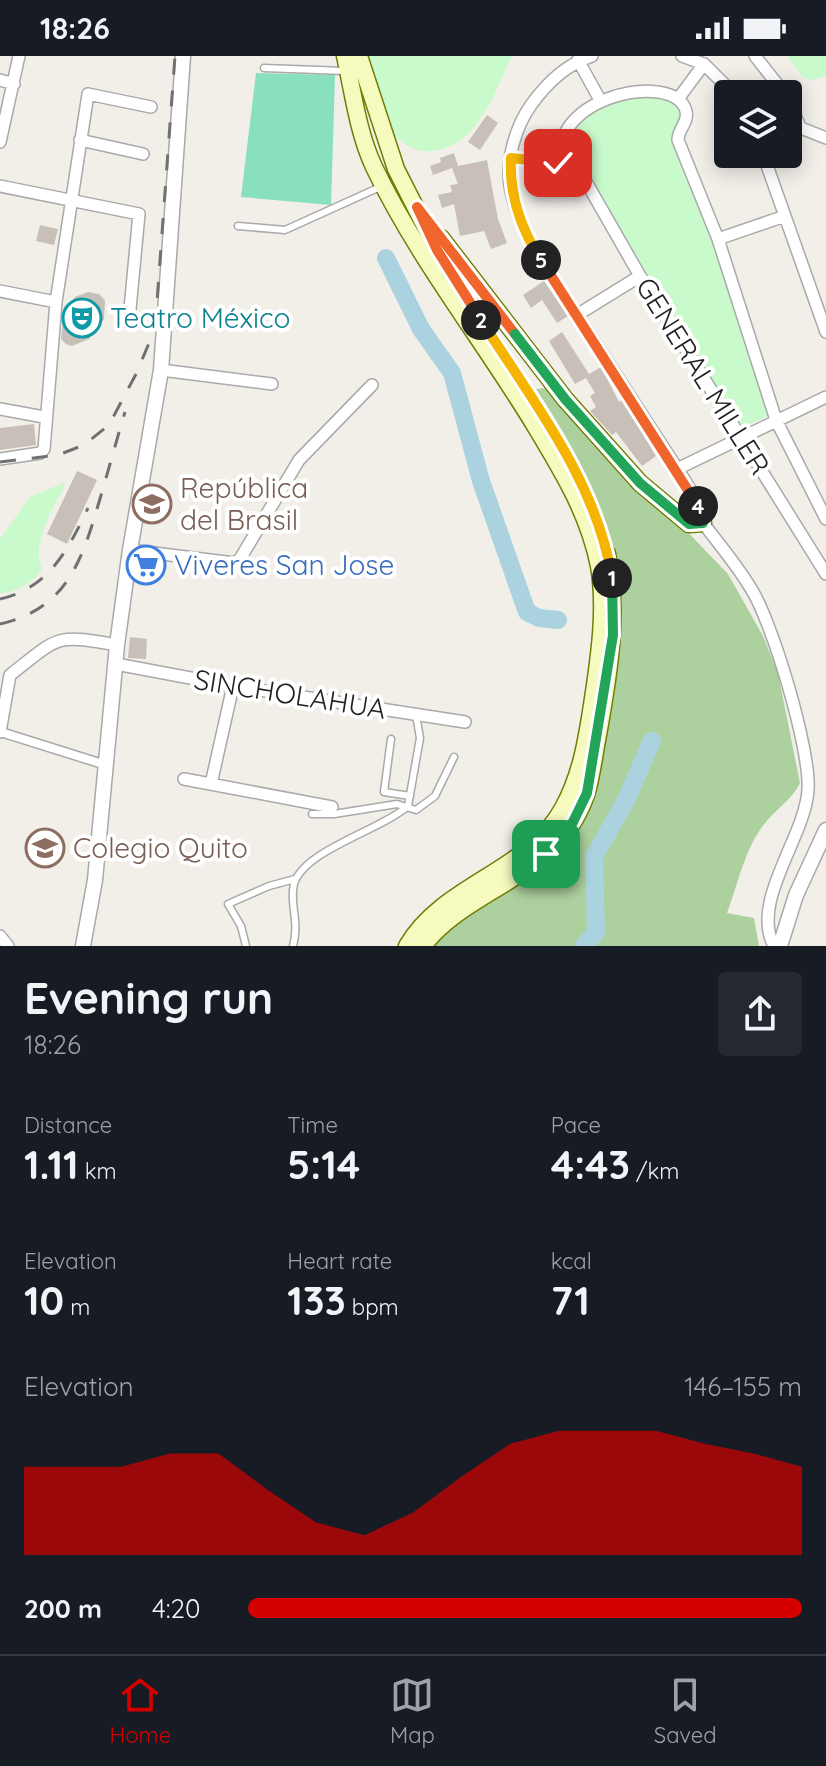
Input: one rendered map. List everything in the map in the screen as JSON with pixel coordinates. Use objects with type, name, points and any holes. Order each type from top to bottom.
[{"type":"main road","points":[[359,56],[388,153],[437,250],[578,478],[606,550],[615,605],[613,635],[587,793],[573,822],[546,854],[466,908],[423,946]]},
{"type":"main road","points":[[347,63],[367,148],[384,186],[563,472],[586,522],[598,560],[601,588],[601,645],[587,740],[565,805],[535,844],[437,910],[420,926],[407,946]]},
{"type":"main road","points":[[417,207],[565,399],[640,483],[689,524],[703,523]]},
{"type":"street","points":[[0,142],[19,56]]},
{"type":"street","points":[[83,946],[95,880],[117,645],[161,370],[183,56]]},
{"type":"street","points":[[592,56],[578,60],[543,88],[525,114],[511,158],[509,182],[515,207],[533,248],[677,469],[703,514],[703,523],[752,589],[771,634],[799,730],[808,780],[805,806],[766,919],[777,946]]},
{"type":"street","points":[[682,56],[704,64],[720,80]]},
{"type":"street","points":[[755,56],[774,80]]},
{"type":"street","points":[[578,60],[600,100]]},
{"type":"street","points":[[511,158],[558,163],[566,131],[577,117],[600,100],[624,92],[646,91],[678,99],[704,64]]},
{"type":"street","points":[[0,80],[14,84]]},
{"type":"street","points":[[0,459],[43,451],[56,302],[88,94],[151,107]]},
{"type":"street","name":"GENERAL MILLER","points":[[678,99],[686,109],[686,120],[678,133],[678,140],[718,239],[776,420],[826,519]]},
{"type":"street","points":[[802,128],[826,138]]},
{"type":"street","points":[[80,140],[143,154]]},
{"type":"street","name":"GENERAL MILLER","points":[[558,163],[564,178],[582,178],[826,574]]},
{"type":"street","points":[[768,168],[826,332]]},
{"type":"street","points":[[0,186],[140,215],[130,309]]},
{"type":"street","points":[[718,239],[785,216]]},
{"type":"street","points":[[577,315],[640,276]]},
{"type":"street","points":[[0,291],[56,302]]},
{"type":"street","points":[[161,370],[272,384]]},
{"type":"street","points":[[130,550],[234,563],[240,559],[299,460],[372,385]]},
{"type":"street","points":[[677,469],[826,397]]},
{"type":"street","points":[[0,409],[44,417]]},
{"type":"street","points":[[106,765],[1,732],[5,675],[61,639],[117,645]]},
{"type":"street","name":"SINCHOLAHUA","points":[[116,664],[233,686],[465,722]]},
{"type":"street","points":[[211,784],[233,686]]},
{"type":"street","points":[[184,779],[332,807]]},
{"type":"street","points":[[777,946],[800,884],[826,830]]},
{"type":"street","points":[[0,936],[8,946]]},
{"type":"lane","points":[[264,68],[347,63]]},
{"type":"lane","points":[[238,226],[285,230],[384,186]]},
{"type":"lane","points":[[246,946],[241,926],[228,904],[269,886],[295,879],[320,855],[406,808],[420,738],[416,715]]},
{"type":"lane","points":[[391,739],[384,792],[410,796]]},
{"type":"lane","points":[[312,814],[334,814],[397,804],[416,810],[435,796],[454,757]]},
{"type":"lane","points":[[293,946],[298,925],[292,897],[295,879]]},
{"type":"green space","points":[[369,56],[512,56],[489,104],[469,133],[455,144],[440,150],[422,151],[403,142],[387,128],[378,103]]},
{"type":"green space","points":[[787,56],[826,56],[826,76],[811,80],[802,76]]},
{"type":"green space","points":[[256,73],[335,75],[331,205],[241,197]]},
{"type":"green space","points":[[641,96],[666,100],[676,106],[684,117],[674,135],[772,414],[741,428],[585,173],[561,173],[569,141],[586,118],[610,103]]},
{"type":"green space","points":[[545,388],[600,447],[628,484],[678,522],[728,574],[763,636],[778,673],[800,783],[754,839],[727,913],[754,918],[759,946],[426,946],[579,820],[610,552],[595,503],[536,389]]},
{"type":"green space","points":[[66,482],[41,536],[39,559],[42,569],[24,586],[0,593],[0,539],[30,497]]},
{"type":"building","points":[[487,115],[498,123],[480,150],[468,142]]},
{"type":"building","points":[[454,153],[458,166],[487,160],[498,219],[507,243],[491,249],[484,231],[460,236],[454,204],[442,208],[438,195],[452,192],[450,185],[458,184],[452,168],[433,175],[430,166]]},
{"type":"building","points":[[40,225],[58,229],[54,245],[36,241]]},
{"type":"building","points":[[544,281],[568,316],[557,323],[542,300],[531,308],[523,295]]},
{"type":"building","points":[[88,292],[99,294],[105,300],[104,319],[89,339],[72,346],[66,344],[61,339],[64,311],[75,297]]},
{"type":"building","points":[[562,332],[589,374],[601,367],[619,402],[622,400],[645,437],[656,456],[642,466],[616,432],[612,435],[590,411],[596,407],[590,396],[595,393],[586,378],[575,384],[549,341]]},
{"type":"building","points":[[34,424],[36,445],[0,450],[0,428]]},
{"type":"building","points":[[77,471],[97,480],[67,544],[47,534]]},
{"type":"building","points":[[130,637],[147,639],[146,659],[128,658]]},
{"type":"waterway","points":[[386,258],[421,329],[452,373],[481,481],[527,612],[539,618],[558,620]]},
{"type":"waterway","points":[[584,946],[596,932],[594,857],[626,800],[652,741]]},
{"type":"railway","points":[[0,462],[58,455],[84,445],[109,425],[136,374],[155,329],[175,56]]},
{"type":"railway","points":[[0,624],[41,607],[68,579],[86,543],[125,412]]},
{"type":"railway","points":[[0,599],[32,586],[55,565],[88,508]]},
{"type":"place","name":"Teatro México","points":[[82,318]]},
{"type":"place","name":"República del Brasil","points":[[152,504]]},
{"type":"place","name":"Viveres San Jose","points":[[146,565]]},
{"type":"place","name":"Colegio Quito","points":[[45,848]]},
{"type":"route","points":[[546,854],[573,822],[587,793],[613,635],[615,605],[611,575],[601,533],[578,478],[437,250],[417,207],[565,399],[640,483],[689,524],[697,525],[704,519],[677,469],[533,248],[515,207],[509,182],[511,158],[558,163]]}]
